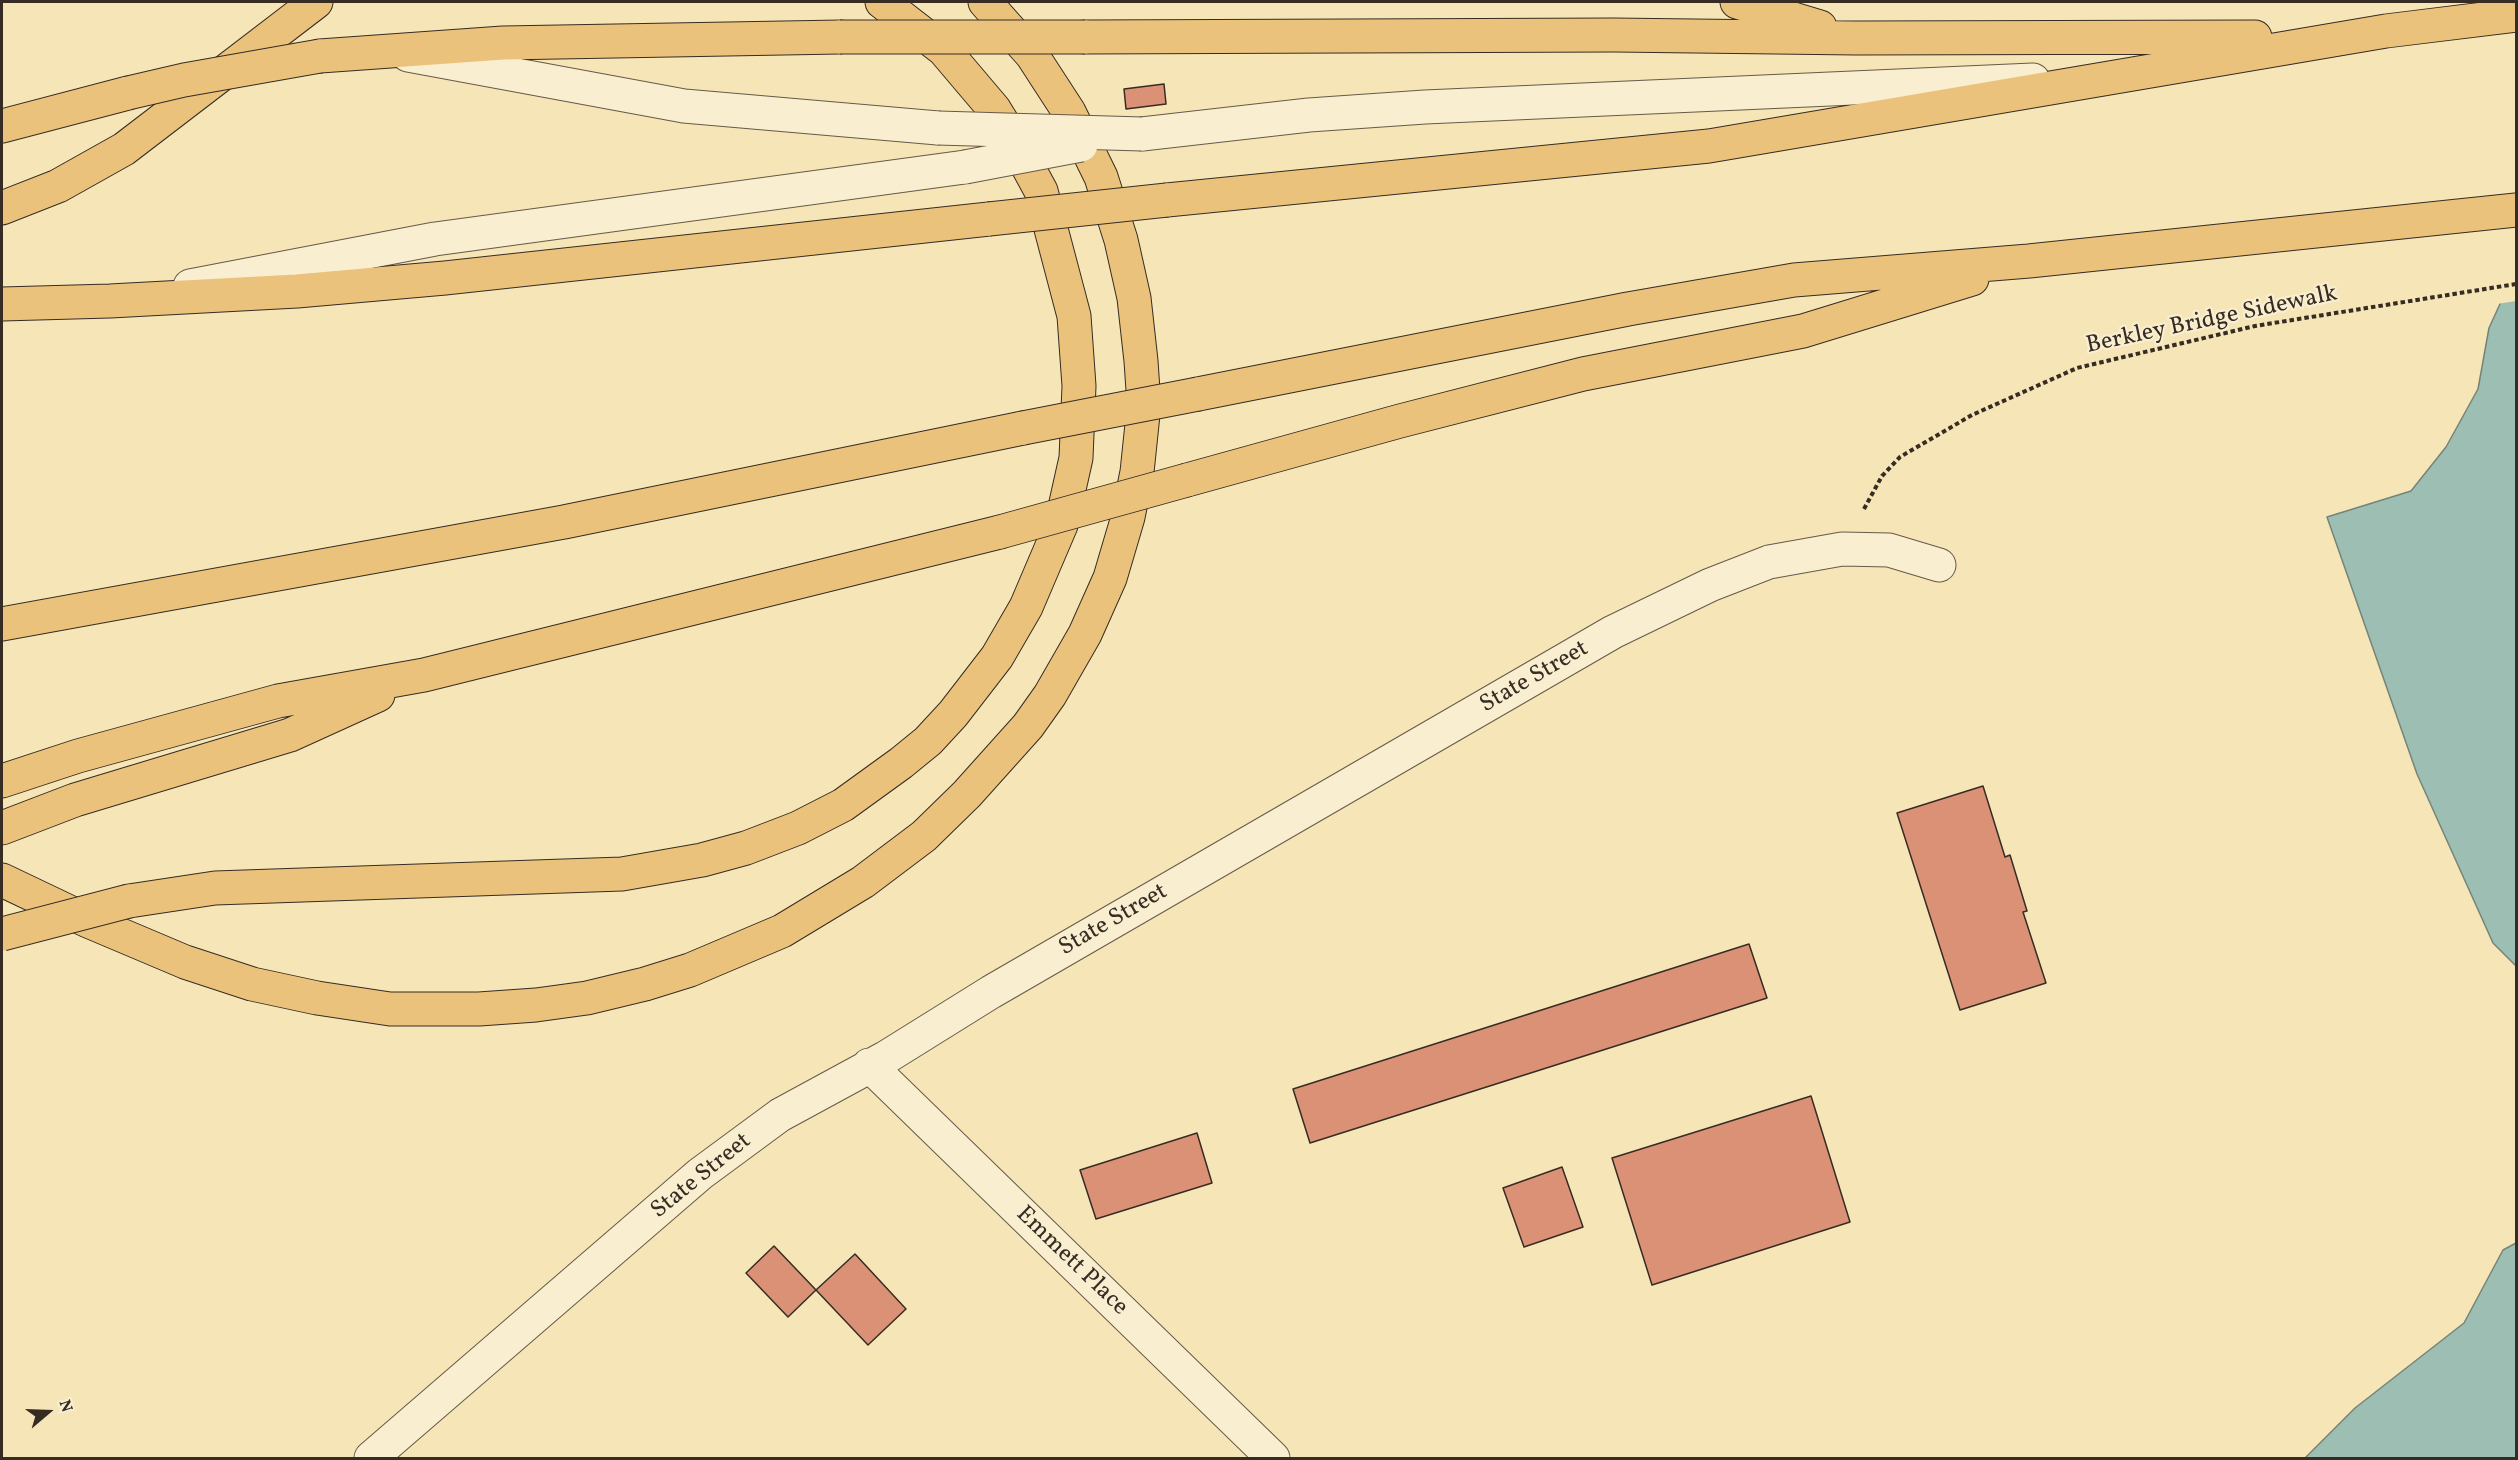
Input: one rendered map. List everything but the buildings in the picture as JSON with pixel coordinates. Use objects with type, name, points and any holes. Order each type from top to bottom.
[{"type":"highway","points":[[2,208],[58,186],[124,149],[316,2]]},
{"type":"highway","points":[[2,934],[129,900],[214,888],[622,874],[702,861],[746,848],[798,828],[843,805],[901,764],[928,741],[953,714],[997,657],[1026,607],[1061,525],[1076,458],[1080,386],[1074,316],[1041,191],[994,109],[944,50],[882,2]]},
{"type":"highway","points":[[2,880],[88,921],[185,962],[252,984],[317,998],[390,1009],[479,1009],[587,998],[690,970],[782,931],[854,888],[924,836],[967,794],[1028,726],[1050,695],[1085,634],[1110,578],[1128,517],[1137,472],[1143,405],[1142,362],[1134,298],[1121,240],[1101,177],[1069,112],[1038,64],[985,2]]},
{"type":"highway","points":[[1737,2],[1856,38]]},
{"type":"highway","points":[[2,304],[297,291],[445,278],[1167,200],[1709,146],[2386,32],[2517,15]]},
{"type":"highway","points":[[2,126],[194,78],[320,56],[503,43],[840,37],[1614,35],[1856,38],[2251,37],[2386,32]]},
{"type":"highway","points":[[2,624],[564,522],[1023,428],[1617,311],[1794,280],[2029,261],[2517,210]]},
{"type":"highway","points":[[2,781],[78,756],[278,700],[424,675],[1000,532],[1400,421],[1583,374],[1803,331],[2029,261]]},
{"type":"highway","points":[[2,828],[75,800],[290,735],[424,675]]},
{"type":"street","points":[[390,52],[684,106],[938,128],[1142,134]]},
{"type":"street","points":[[110,301],[435,239],[965,167],[1142,134],[1309,115],[1425,107],[2119,76]]},
{"type":"street","name":"State Street","points":[[371,1458],[700,1174],[780,1115],[1613,632],[1710,585],[1769,562],[1842,549],[1889,550],[1939,565]]},
{"type":"street","name":"Emmett Place","points":[[869,1065],[1274,1458]]},
{"type":"path","name":"Berkley Bridge Sidewalk","points":[[1842,549],[1882,476],[1900,457],[1972,415],[2077,368],[2255,326],[2517,284]]},
{"type":"water","points":[[2516,269],[2516,966],[2493,943],[2417,774],[2327,517],[2411,491],[2446,447],[2478,389],[2489,328]]},
{"type":"water","points":[[2516,1243],[2516,1458],[2305,1458],[2355,1408],[2464,1323],[2503,1250]]},
{"type":"pier","points":[[2516,266],[2516,301],[2497,304],[2514,268]]}]
